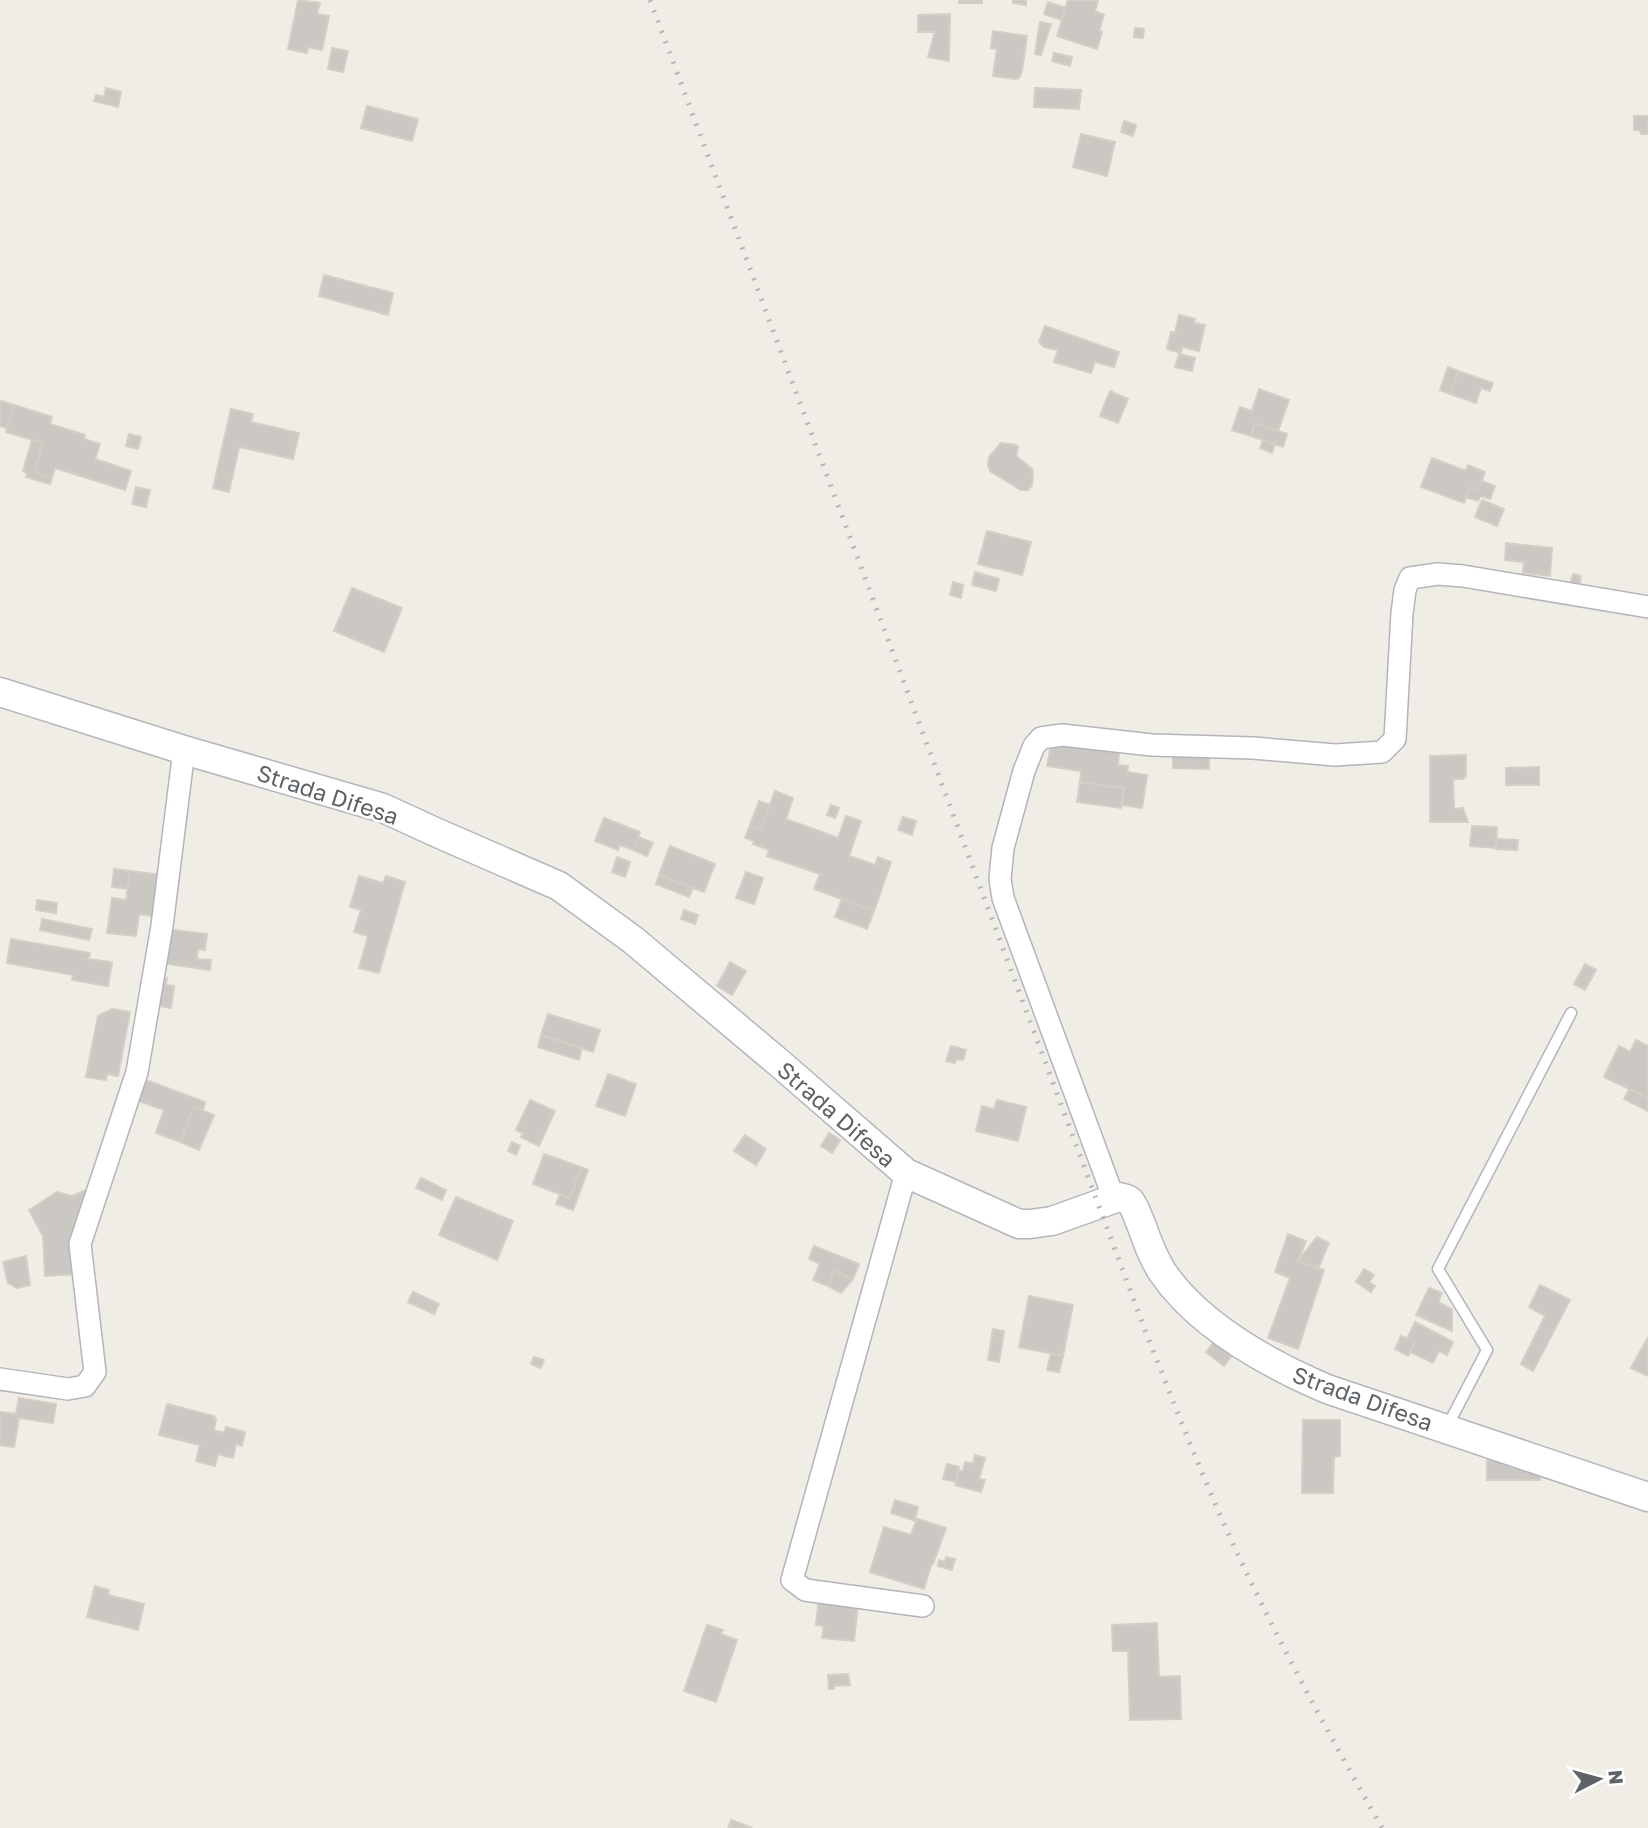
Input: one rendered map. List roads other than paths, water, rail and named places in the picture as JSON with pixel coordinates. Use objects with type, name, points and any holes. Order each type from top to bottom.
[{"type":"street","points":[[1114,1199],[1003,898],[1000,878],[1003,848],[1024,771],[1034,746],[1041,737],[1062,735],[1153,745],[1253,748],[1335,755],[1382,752],[1395,739],[1402,613],[1405,590],[1410,578],[1438,574],[1463,576],[1648,607]]},
{"type":"street","name":"Strada Difesa","points":[[0,692],[184,750],[383,808],[559,886],[633,940],[906,1173],[1019,1224],[1052,1221],[1122,1197],[1131,1202],[1156,1261],[1184,1299],[1226,1333],[1297,1376],[1328,1389],[1648,1497]]},
{"type":"street","points":[[0,1379],[68,1388],[85,1386],[96,1372],[80,1244],[137,1072],[162,926],[184,750]]},
{"type":"street","points":[[906,1173],[792,1580],[805,1590],[923,1606]]},
{"type":"lane","points":[[1446,1429],[1487,1350],[1438,1269],[1571,1013]]},
{"type":"railway","points":[[650,0],[1182,1424],[1258,1597],[1382,1828]]}]
